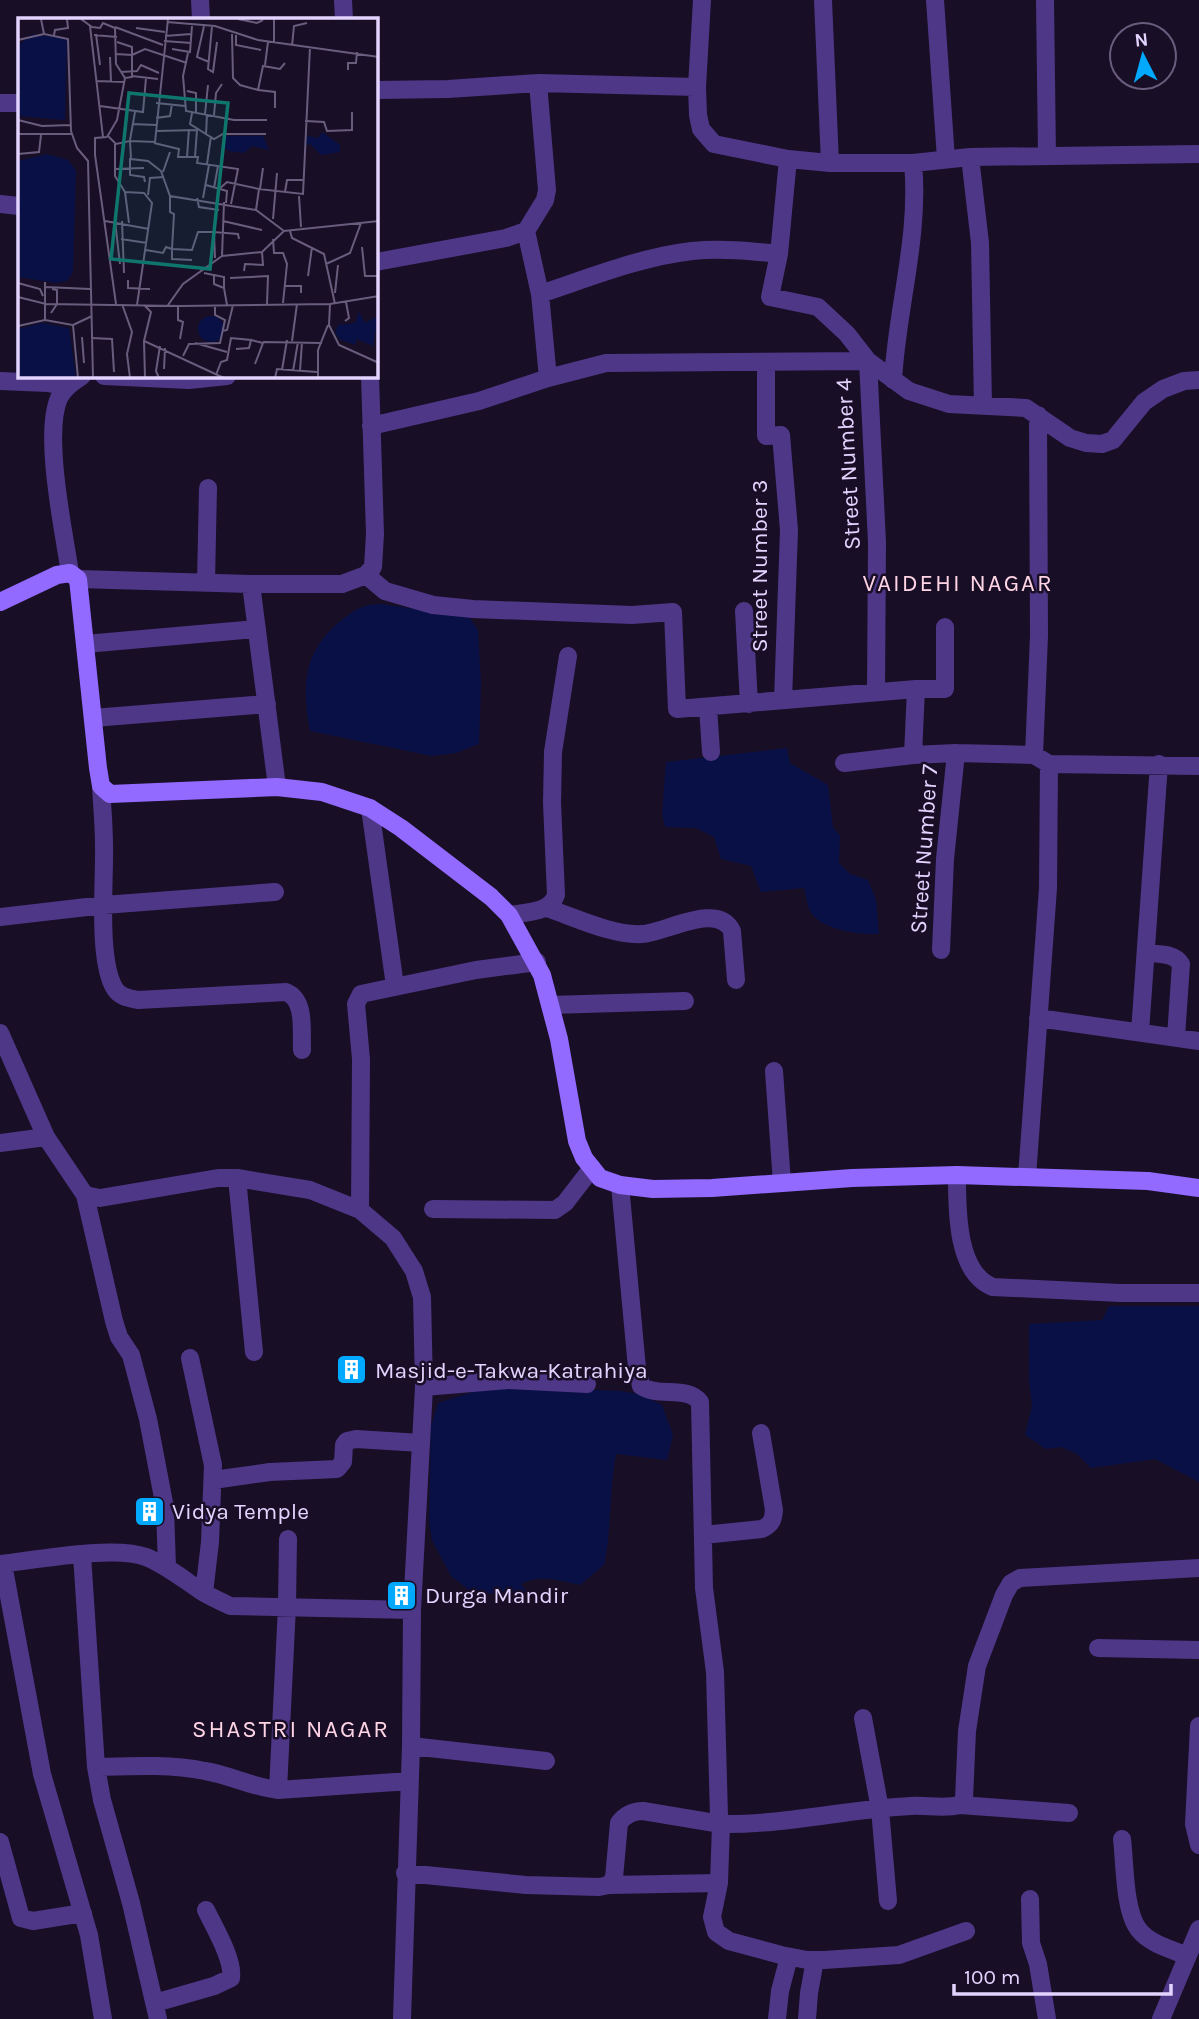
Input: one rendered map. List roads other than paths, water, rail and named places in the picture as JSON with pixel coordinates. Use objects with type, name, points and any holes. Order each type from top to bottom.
[{"type":"main road","points":[[0,602],[57,575],[74,576],[102,786],[110,794],[277,787],[322,792],[370,808],[401,828],[491,897],[509,915],[537,962],[559,1039],[578,1141],[584,1158],[600,1178],[620,1185],[653,1189],[957,1175],[1148,1181],[1199,1188]]},
{"type":"street","points":[[200,0],[201,18]]},
{"type":"street","points":[[343,0],[344,18]]},
{"type":"street","points":[[702,0],[698,115],[701,129],[714,144],[788,159],[830,163],[913,163],[970,157],[1199,154]]},
{"type":"street","points":[[823,0],[830,163]]},
{"type":"street","points":[[936,0],[946,159]]},
{"type":"street","points":[[1045,0],[1046,156]]},
{"type":"street","points":[[378,90],[538,83],[697,87]]},
{"type":"street","points":[[378,262],[506,238],[526,231],[545,200],[547,190],[538,83]]},
{"type":"street","points":[[0,103],[18,103]]},
{"type":"street","points":[[970,157],[981,253],[983,406]]},
{"type":"street","points":[[788,159],[779,254],[770,296],[818,307],[847,334],[868,361],[909,391],[949,404],[1026,408],[1070,438],[1101,444],[1113,440],[1144,402],[1163,388],[1184,381],[1199,380]]},
{"type":"street","points":[[893,380],[895,342],[906,292],[911,240],[913,163]]},
{"type":"street","points":[[0,204],[18,206]]},
{"type":"street","points":[[526,231],[540,294],[548,378]]},
{"type":"street","points":[[540,294],[648,260],[692,251],[731,250],[779,254]]},
{"type":"street","points":[[371,426],[479,401],[548,378],[606,363],[868,361]]},
{"type":"street","name":"Street Number 4","points":[[868,361],[877,542],[876,691]]},
{"type":"street","name":"Street Number 3","points":[[766,363],[766,436],[781,435],[789,530],[783,700]]},
{"type":"street","points":[[75,381],[59,398],[52,440],[74,576],[251,584],[342,584],[366,575],[373,567],[375,556],[370,378]]},
{"type":"street","points":[[0,382],[75,381]]},
{"type":"street","points":[[1027,1177],[1048,888],[1041,760],[1038,415]]},
{"type":"street","points":[[206,582],[208,488]]},
{"type":"street","points":[[366,575],[385,592],[433,605],[632,615],[673,612],[677,709],[876,691],[945,689],[945,627]]},
{"type":"street","points":[[251,584],[277,787]]},
{"type":"street","points":[[744,611],[749,704]]},
{"type":"street","points":[[85,645],[257,629]]},
{"type":"street","points":[[547,908],[556,895],[553,752],[568,656]]},
{"type":"street","points":[[913,755],[916,689]]},
{"type":"street","points":[[93,718],[267,705]]},
{"type":"street","points":[[708,707],[711,752]]},
{"type":"street","points":[[844,763],[956,753],[1041,760],[1199,766]]},
{"type":"street","name":"Street Number 7","points":[[941,950],[945,859],[956,753]]},
{"type":"street","points":[[1140,1032],[1158,764]]},
{"type":"street","points":[[102,786],[104,945],[116,991],[125,998],[138,1000],[286,992],[295,995],[299,1003],[302,1050]]},
{"type":"street","points":[[370,808],[395,986]]},
{"type":"street","points":[[0,916],[275,892]]},
{"type":"street","points":[[509,915],[547,908],[594,925],[641,935],[682,923],[709,918],[721,919],[729,923],[732,931],[736,980]]},
{"type":"street","points":[[1146,953],[1171,956],[1181,964],[1176,1037]]},
{"type":"street","points":[[360,1210],[361,1059],[356,1004],[361,993],[476,970],[537,962]]},
{"type":"street","points":[[550,1005],[685,1001]]},
{"type":"street","points":[[1038,1018],[1199,1041]]},
{"type":"street","points":[[0,1033],[46,1137],[85,1195],[114,1321],[131,1355],[148,1419],[166,1508],[167,1567]]},
{"type":"street","points":[[774,1071],[782,1183]]},
{"type":"street","points":[[0,1143],[46,1137]]},
{"type":"street","points":[[433,1209],[555,1210],[565,1203],[592,1168]]},
{"type":"street","points":[[957,1175],[958,1220],[963,1247],[969,1264],[982,1283],[993,1287],[1120,1293],[1199,1293]]},
{"type":"street","points":[[85,1195],[100,1198],[218,1178],[237,1178],[310,1190],[360,1210],[393,1238],[414,1272],[422,1297],[424,1387],[412,1610],[411,1746],[402,2019]]},
{"type":"street","points":[[237,1178],[254,1352]]},
{"type":"street","points":[[620,1185],[637,1368],[641,1385],[649,1391],[688,1394],[700,1402],[704,1588],[715,1672],[721,1824],[719,1883],[712,1917],[716,1932],[729,1941],[815,1960],[899,1955],[966,1931]]},
{"type":"street","points":[[190,1358],[214,1480],[204,1593]]},
{"type":"street","points":[[424,1387],[508,1380],[587,1384]]},
{"type":"street","points":[[703,1535],[762,1529],[773,1520],[774,1510],[761,1433]]},
{"type":"street","points":[[214,1480],[270,1472],[337,1469],[343,1462],[347,1441],[356,1439],[421,1443]]},
{"type":"street","points":[[278,1790],[288,1539]]},
{"type":"street","points":[[103,2019],[89,1935],[42,1774],[1,1564],[130,1552],[167,1567],[204,1593],[230,1606],[412,1610]]},
{"type":"street","points":[[82,1555],[96,1767],[156,2011],[231,1978],[229,1961],[206,1910]]},
{"type":"street","points":[[960,1805],[964,1799],[967,1731],[977,1667],[1011,1583],[1020,1578],[1199,1568]]},
{"type":"street","points":[[1199,1576],[1199,1582]]},
{"type":"street","points":[[1098,1648],[1199,1650]]},
{"type":"street","points":[[863,1718],[880,1809],[888,1901]]},
{"type":"street","points":[[1199,1727],[1194,1824],[1199,1844]]},
{"type":"street","points":[[411,1746],[546,1761]]},
{"type":"street","points":[[96,1767],[154,1766],[204,1770],[261,1788],[278,1790],[410,1781]]},
{"type":"street","points":[[609,1885],[614,1878],[619,1823],[623,1817],[635,1811],[721,1824],[912,1806],[960,1805],[1069,1813]]},
{"type":"street","points":[[1122,1839],[1129,1902],[1139,1931],[1151,1940],[1187,1956]]},
{"type":"street","points":[[0,1842],[21,1918],[33,1921],[83,1913]]},
{"type":"street","points":[[405,1872],[526,1885],[599,1887],[719,1883]]},
{"type":"street","points":[[1030,1899],[1031,1943],[1038,1964],[1047,2019]]},
{"type":"street","points":[[1161,2019],[1199,1929]]},
{"type":"street","points":[[777,2019],[780,1991],[789,1956]]},
{"type":"street","points":[[807,2019],[808,1993],[815,1960]]},
{"type":"place","name":"Masjid-e-Takwa-Katrahiya","points":[[352,1370]]},
{"type":"place","name":"Vidya Temple","points":[[149,1511]]},
{"type":"place","name":"Durga Mandir","points":[[402,1595]]},
{"type":"district","name":"VAIDEHI NAGAR","points":[[958,583]]},
{"type":"district","name":"SHASTRI NAGAR","points":[[291,1729]]}]
